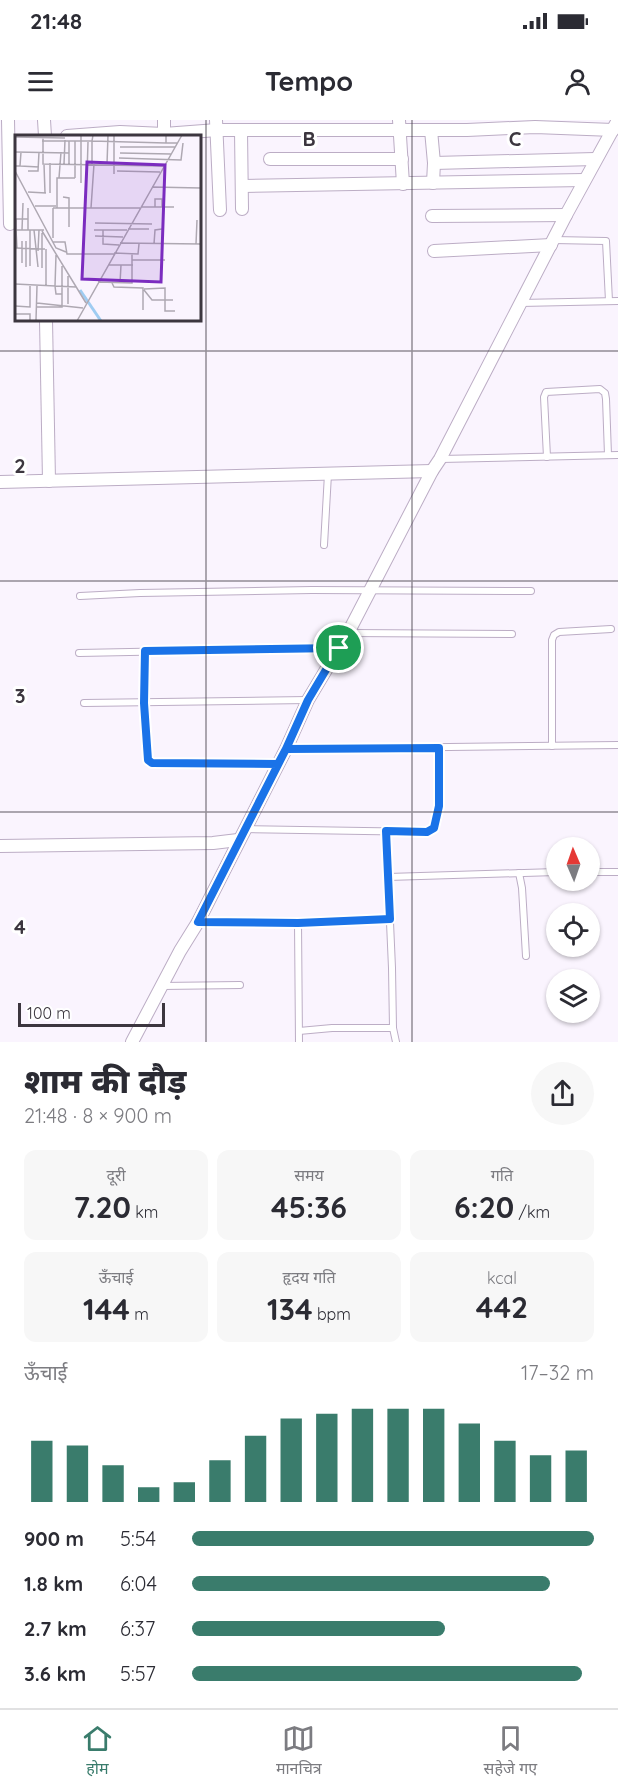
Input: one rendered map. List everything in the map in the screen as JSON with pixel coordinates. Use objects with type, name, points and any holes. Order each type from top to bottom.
[{"type":"street","points":[[8,120],[10,224]]},
{"type":"street","points":[[164,120],[164,134]]},
{"type":"street","points":[[94,135],[164,134],[217,125],[241,131],[261,125],[399,125],[430,130],[466,125],[501,124],[615,125],[595,159],[348,633],[308,700],[286,749],[198,922],[132,1042]]},
{"type":"street","points":[[217,125],[220,204],[242,197],[403,184],[584,180]]},
{"type":"street","points":[[399,125],[403,184]]},
{"type":"street","points":[[430,130],[434,163],[432,183]]},
{"type":"street","points":[[241,131],[242,197]]},
{"type":"street","points":[[270,159],[402,159]]},
{"type":"street","points":[[434,163],[595,159]]},
{"type":"street","points":[[432,216],[566,215]]},
{"type":"street","points":[[434,251],[553,242]]},
{"type":"street","points":[[46,321],[49,481]]},
{"type":"street","points":[[0,482],[432,471]]},
{"type":"street","points":[[0,846],[213,843],[241,835]]},
{"type":"lane","points":[[553,242],[606,241],[609,301]]},
{"type":"lane","points":[[520,303],[618,301]]},
{"type":"lane","points":[[547,457],[544,397],[546,393],[600,389],[605,393],[606,399],[608,455]]},
{"type":"lane","points":[[440,459],[618,455]]},
{"type":"lane","points":[[324,545],[328,473]]},
{"type":"lane","points":[[80,596],[140,593],[531,591]]},
{"type":"lane","points":[[552,746],[552,640],[554,635],[559,632],[612,629]]},
{"type":"lane","points":[[348,633],[512,634]]},
{"type":"lane","points":[[79,653],[339,648]]},
{"type":"lane","points":[[145,651],[144,703],[147,756],[152,763],[278,764]]},
{"type":"lane","points":[[84,703],[308,700]]},
{"type":"lane","points":[[286,749],[618,745]]},
{"type":"lane","points":[[241,835],[427,832],[434,828],[439,806],[439,748]]},
{"type":"lane","points":[[386,831],[393,1028],[396,1042]]},
{"type":"lane","points":[[388,877],[546,872]]},
{"type":"lane","points":[[600,872],[618,872]]},
{"type":"lane","points":[[519,873],[526,956]]},
{"type":"lane","points":[[198,922],[298,923],[390,919]]},
{"type":"lane","points":[[298,923],[299,1042]]},
{"type":"lane","points":[[162,986],[240,985]]},
{"type":"lane","points":[[299,1031],[332,1028],[393,1028]]},
{"type":"route","points":[[339,648],[145,651],[146,743],[148,760],[152,763],[278,764],[286,749],[439,748],[439,806],[434,828],[427,832],[386,831],[390,919],[298,923],[198,922],[286,749],[308,700],[339,648]]}]
